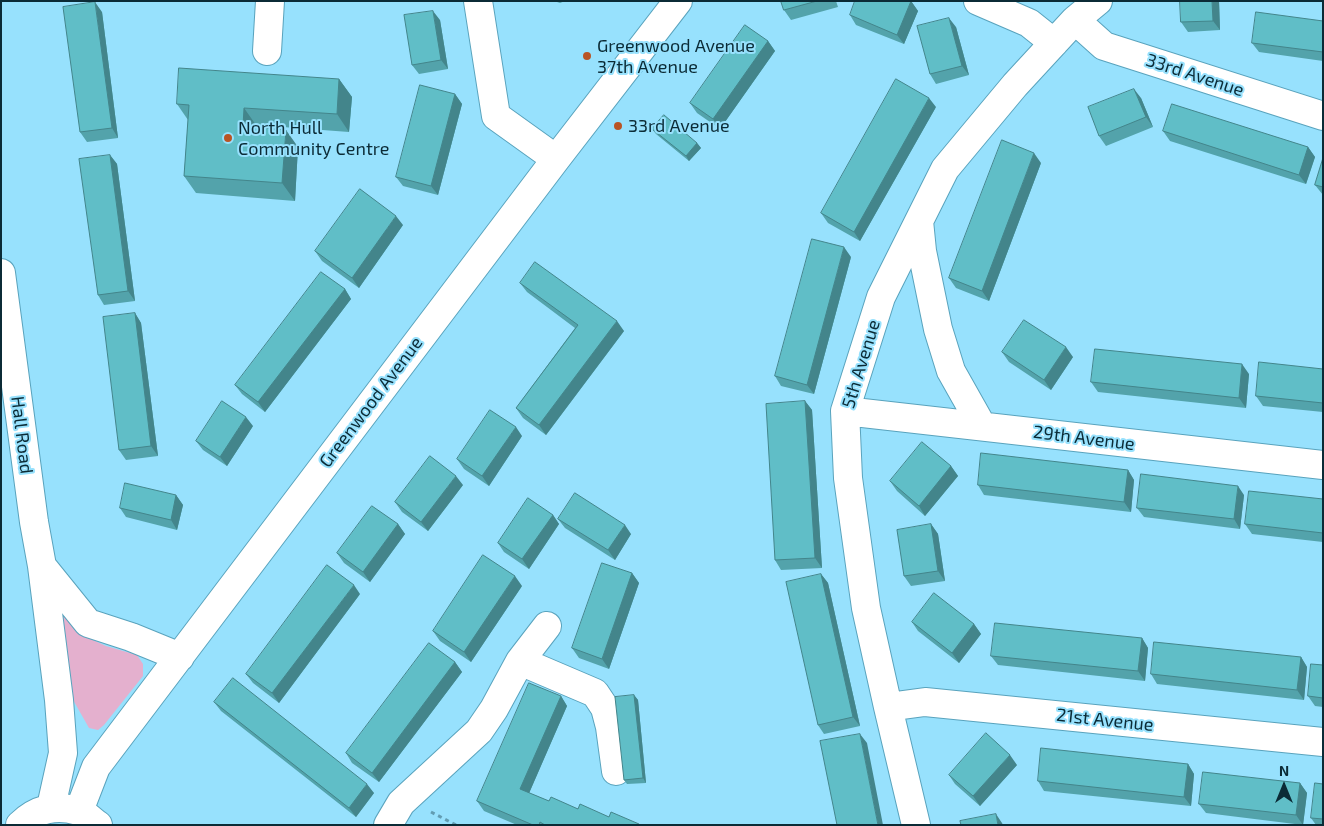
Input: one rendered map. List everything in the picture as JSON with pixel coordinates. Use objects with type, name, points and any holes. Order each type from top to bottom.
[{"type":"street","points":[[267,51],[270,1]]},
{"type":"street","points":[[478,1],[496,116],[556,158]]},
{"type":"street","name":"Greenwood Avenue","points":[[88,818],[96,767],[556,158],[678,1]]},
{"type":"street","points":[[978,1],[1029,23],[1054,43]]},
{"type":"street","name":"5th Avenue","points":[[916,825],[866,608],[848,478],[845,411],[881,296],[945,169],[1015,85],[1075,20],[1098,1]]},
{"type":"street","name":"33rd Avenue","points":[[1075,20],[1104,46],[1323,116]]},
{"type":"street","points":[[919,221],[922,251],[938,329],[952,371],[982,426]]},
{"type":"street","name":"Hall Road","points":[[1,273],[59,700],[63,753],[51,807]]},
{"type":"street","name":"29th Avenue","points":[[845,411],[1323,465]]},
{"type":"street","name":"Hall Road","points":[[42,566],[88,623],[131,637],[180,657]]},
{"type":"street","points":[[388,825],[401,803],[478,731],[494,709],[520,661],[547,626]]},
{"type":"street","points":[[520,661],[595,693],[605,708],[610,727],[616,772]]},
{"type":"street","name":"21st Avenue","points":[[888,707],[925,702],[1323,742]]},
{"type":"street","points":[[20,825],[30,815],[51,807],[88,818]]},
{"type":"shaded area","points":[[54,606],[80,634],[106,646],[137,655],[143,664],[143,676],[98,730],[89,728],[68,691]]},
{"type":"building","points":[[781,1],[817,1],[784,10]]},
{"type":"building","points":[[855,1],[911,1],[897,35],[850,15]]},
{"type":"building","points":[[1180,1],[1212,1],[1213,21],[1181,22]]},
{"type":"building","points":[[95,2],[112,128],[80,132],[63,7]]},
{"type":"building","points":[[433,11],[441,60],[412,65],[404,15]]},
{"type":"building","points":[[1256,12],[1323,21],[1323,52],[1252,43]]},
{"type":"building","points":[[949,18],[962,66],[930,74],[917,26]]},
{"type":"building","points":[[745,25],[768,41],[713,119],[690,103]]},
{"type":"building","name":"North Hull Community Centre","points":[[179,68],[339,79],[337,114],[244,108],[243,126],[286,130],[282,183],[184,176],[189,105],[177,104]]},
{"type":"building","points":[[896,79],[929,98],[854,232],[821,213]]},
{"type":"building","points":[[420,85],[455,94],[431,186],[396,177]]},
{"type":"building","points":[[1134,89],[1146,117],[1099,136],[1088,107]]},
{"type":"building","points":[[1172,104],[1308,147],[1299,175],[1163,131]]},
{"type":"building","points":[[664,115],[697,143],[686,156],[652,129]]},
{"type":"building","points":[[1002,140],[1034,153],[982,291],[949,278]]},
{"type":"building","points":[[110,155],[128,291],[98,295],[79,159]]},
{"type":"building","points":[[1323,158],[1323,187],[1315,185]]},
{"type":"building","points":[[360,189],[396,216],[352,278],[315,251]]},
{"type":"building","points":[[812,239],[844,247],[807,385],[775,376]]},
{"type":"building","points":[[535,262],[617,321],[539,425],[516,408],[578,325],[520,283]]},
{"type":"building","points":[[321,272],[345,289],[258,402],[235,385]]},
{"type":"building","points":[[135,313],[151,446],[119,450],[103,317]]},
{"type":"building","points":[[1024,320],[1066,347],[1044,380],[1002,352]]},
{"type":"building","points":[[1095,349],[1242,364],[1239,398],[1091,382]]},
{"type":"building","points":[[1259,362],[1323,369],[1323,403],[1256,396]]},
{"type":"building","points":[[222,401],[246,417],[220,457],[196,441]]},
{"type":"building","points":[[805,401],[815,558],[775,560],[766,404]]},
{"type":"building","points":[[490,410],[516,427],[482,476],[457,459]]},
{"type":"building","points":[[922,442],[951,466],[919,506],[890,481]]},
{"type":"building","points":[[981,453],[1128,470],[1124,502],[978,485]]},
{"type":"building","points":[[430,456],[456,476],[421,522],[395,502]]},
{"type":"building","points":[[1141,474],[1238,486],[1234,519],[1137,508]]},
{"type":"building","points":[[125,483],[176,495],[171,520],[120,508]]},
{"type":"building","points":[[1249,491],[1323,499],[1323,533],[1245,524]]},
{"type":"building","points":[[575,493],[625,525],[608,550],[558,519]]},
{"type":"building","points":[[528,498],[553,515],[522,559],[498,543]]},
{"type":"building","points":[[372,506],[398,524],[363,572],[337,553]]},
{"type":"building","points":[[931,524],[938,571],[904,576],[897,530]]},
{"type":"building","points":[[483,555],[515,576],[464,652],[433,631]]},
{"type":"building","points":[[602,563],[632,573],[602,659],[572,648]]},
{"type":"building","points":[[327,565],[354,585],[272,693],[246,674]]},
{"type":"building","points":[[821,574],[853,717],[818,725],[786,582]]},
{"type":"building","points":[[934,593],[974,624],[952,653],[912,622]]},
{"type":"building","points":[[995,623],[1142,638],[1138,671],[991,656]]},
{"type":"building","points":[[1154,642],[1301,657],[1297,690],[1151,674]]},
{"type":"building","points":[[429,643],[455,662],[372,773],[346,753]]},
{"type":"building","points":[[1311,664],[1323,665],[1323,698],[1308,696]]},
{"type":"building","points":[[233,678],[367,784],[349,808],[214,702]]},
{"type":"building","points":[[529,683],[561,696],[520,789],[549,801],[551,797],[578,809],[580,804],[609,817],[611,812],[638,825],[545,825],[540,822],[539,825],[533,825],[477,801]]},
{"type":"building","points":[[634,695],[643,778],[624,780],[615,697]]},
{"type":"building","points":[[986,733],[1010,755],[973,796],[949,775]]},
{"type":"building","points":[[860,734],[878,825],[837,825],[820,741]]},
{"type":"building","points":[[1041,748],[1188,764],[1184,797],[1038,781]]},
{"type":"building","points":[[1203,772],[1300,783],[1296,815],[1199,804]]},
{"type":"building","points":[[1315,783],[1323,784],[1323,819],[1311,818]]},
{"type":"building","points":[[996,814],[998,825],[961,825],[960,821]]},
{"type":"place","name":"Greenwood Avenue 37th Avenue","points":[[587,56]]},
{"type":"place","name":"33rd Avenue","points":[[618,126]]},
{"type":"place","name":"North Hull Community Centre","points":[[228,138]]}]
